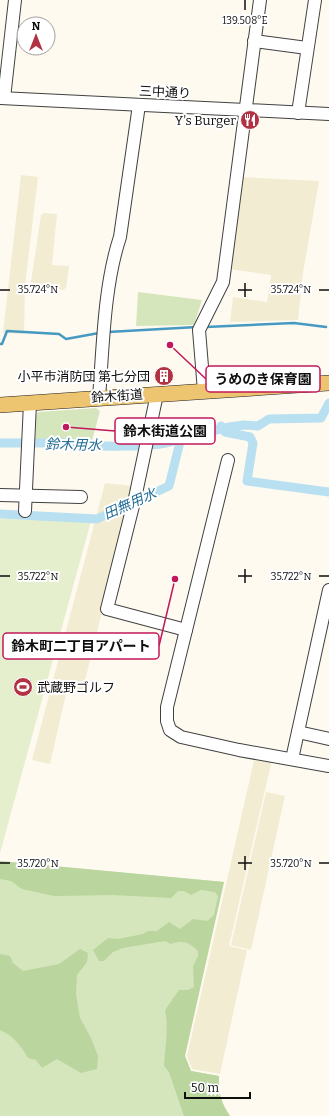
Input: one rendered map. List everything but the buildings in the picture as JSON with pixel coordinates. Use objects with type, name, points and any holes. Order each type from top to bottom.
[{"type":"main road","name":"鈴木街道","points":[[0,405],[329,383]]},
{"type":"street","points":[[2,98],[15,0]]},
{"type":"street","points":[[204,391],[199,330],[223,282],[260,0]]},
{"type":"street","points":[[298,113],[315,0]]},
{"type":"street","points":[[254,41],[307,48]]},
{"type":"street","name":"三中通り","points":[[2,98],[329,114]]},
{"type":"street","points":[[99,398],[103,341],[113,256],[120,237],[139,105]]},
{"type":"street","points":[[157,394],[107,610],[186,630]]},
{"type":"street","points":[[25,511],[30,403]]},
{"type":"street","points":[[228,460],[168,707],[168,721],[170,730],[181,737],[224,747],[329,766]]},
{"type":"street","points":[[0,495],[81,497]]},
{"type":"street","points":[[292,759],[329,590]]},
{"type":"street","points":[[298,732],[329,738]]},
{"type":"shaded area","points":[[21,175],[38,177],[25,286],[24,334],[3,333]]},
{"type":"shaded area","points":[[241,177],[319,181],[303,273],[298,320],[230,322],[233,297],[267,302],[271,275],[229,269]]},
{"type":"shaded area","points":[[44,213],[57,214],[52,265],[69,266],[66,288],[63,290],[34,286],[31,282],[41,215]]},
{"type":"shaded area","points":[[105,483],[133,486],[82,693],[67,690],[50,764],[32,760]]},
{"type":"shaded area","points":[[255,756],[272,760],[229,946],[247,950],[220,1074],[192,1069],[187,1056]]},
{"type":"shaded area","points":[[266,792],[285,796],[251,950],[231,945]]},
{"type":"green space","points":[[138,292],[202,300],[194,325],[136,326]]},
{"type":"green space","points":[[96,408],[100,411],[92,441],[35,440],[36,415],[38,412]]},
{"type":"green space","name":"武蔵野ゴルフ","points":[[0,519],[91,521],[0,853]]},
{"type":"green space","points":[[0,861],[224,882],[184,1054],[191,1071],[219,1076],[221,1097],[224,1107],[230,1116],[0,1116]]},
{"type":"green space","points":[[0,861],[224,882],[185,1056],[191,1071],[219,1076],[221,1097],[224,1107],[230,1116],[184,1116],[169,1072],[164,1066],[167,1030],[165,1010],[179,990],[188,990],[194,987],[193,966],[198,956],[198,951],[186,943],[179,942],[171,944],[165,941],[123,948],[113,952],[104,961],[99,961],[93,950],[108,938],[118,939],[143,934],[148,931],[157,931],[169,922],[180,929],[193,919],[207,921],[214,915],[218,896],[215,892],[201,890],[191,895],[184,891],[178,891],[171,898],[113,895],[54,896],[22,889],[11,881],[0,879]]},
{"type":"green space","points":[[80,949],[88,953],[87,962],[77,975],[76,994],[80,1018],[91,1038],[98,1056],[97,1069],[81,1073],[57,1059],[42,1068],[36,1060],[28,1058],[13,1038],[0,1030],[0,954],[10,956],[13,963],[23,971],[59,964]]},
{"type":"waterway","points":[[206,327],[294,323],[326,327]]},
{"type":"waterway","points":[[108,332],[197,327]]},
{"type":"waterway","points":[[0,344],[2,344],[7,331],[59,334],[66,339],[99,333]]},
{"type":"waterway","name":"田無用水","points":[[0,514],[97,519],[169,486],[181,438],[229,427],[244,425],[258,426],[269,419],[321,418],[329,403]]},
{"type":"waterway","name":"鈴木用水","points":[[221,426],[225,432],[250,437],[253,443],[247,481],[329,492]]},
{"type":"waterway","name":"鈴木用水","points":[[0,443],[68,443],[105,446],[138,446],[173,441],[183,434]]},
{"type":"place","name":"Y's Burger","points":[[250,120]]},
{"type":"place","name":"うめのき保育園","points":[[170,345]]},
{"type":"place","name":"小平市消防団 第七分団","points":[[164,376]]},
{"type":"place","name":"鈴木街道公園","points":[[66,427]]},
{"type":"place","name":"鈴木町二丁目アパート","points":[[175,579]]},
{"type":"place","name":"武蔵野ゴルフ","points":[[23,687]]}]
